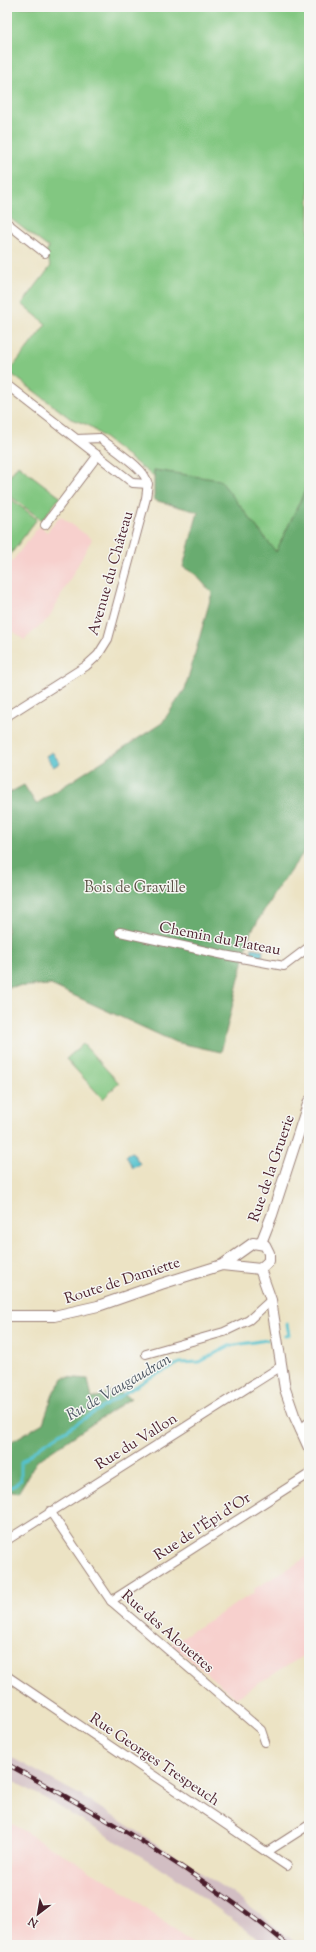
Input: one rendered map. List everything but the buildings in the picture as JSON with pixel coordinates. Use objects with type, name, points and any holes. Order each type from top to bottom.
[{"type":"street","points":[[7,223],[45,253]]},
{"type":"street","points":[[7,385],[133,483],[148,484],[146,477],[140,470],[100,438],[77,439]]},
{"type":"street","points":[[45,525],[98,455]]},
{"type":"street","name":"Avenue du Château","points":[[7,716],[86,666],[98,655],[108,639],[146,498],[148,484]]},
{"type":"street","name":"Chemin du Plateau","points":[[120,932],[224,956],[284,966],[309,947]]},
{"type":"street","name":"Rue de la Gruerie","points":[[261,1243],[272,1215],[309,1101]]},
{"type":"street","points":[[255,1269],[267,1265],[270,1257],[268,1248],[261,1243],[253,1243],[246,1247],[242,1258],[255,1269],[271,1300],[280,1367],[285,1389],[300,1430],[309,1448]]},
{"type":"street","name":"Route de Damiette","points":[[7,1316],[67,1314],[98,1306],[222,1265],[246,1247]]},
{"type":"street","name":"Route de Damiette","points":[[222,1265],[255,1269]]},
{"type":"street","points":[[146,1354],[224,1332],[249,1320],[271,1300]]},
{"type":"street","name":"Rue du Vallon","points":[[7,1540],[50,1511],[280,1367]]},
{"type":"street","points":[[300,1430],[309,1422]]},
{"type":"street","name":"Rue de l'Épi d'Or","points":[[111,1601],[309,1474]]},
{"type":"street","name":"Rue des Alouettes","points":[[50,1511],[111,1601],[261,1730],[265,1742]]},
{"type":"street","name":"Rue Georges Trespeuch","points":[[7,1676],[287,1866]]},
{"type":"street","points":[[267,1852],[309,1825]]},
{"type":"shaded area","points":[[60,516],[92,539],[49,618],[24,640],[7,626],[7,568],[39,526],[47,532]]},
{"type":"shaded area","points":[[309,1556],[309,1652],[236,1698],[171,1644],[255,1592],[254,1589]]},
{"type":"shaded area","points":[[7,1755],[80,1795],[232,1893],[299,1945],[267,1945],[172,1875],[41,1796],[7,1778]]},
{"type":"shaded area","points":[[7,1821],[118,1887],[194,1945],[7,1945]]},
{"type":"green space","points":[[7,7],[309,7],[309,482],[276,552],[220,481],[154,470],[154,477],[88,425],[71,419],[9,372],[46,324],[22,304],[51,266],[45,253],[49,248],[7,216]]},
{"type":"green space","points":[[18,465],[60,497],[42,520],[7,494],[7,480]]},
{"type":"green space","name":"Bois de Graville","points":[[154,470],[220,480],[276,552],[309,482],[309,845],[275,892],[250,934],[221,1052],[175,1042],[51,985],[7,987],[7,794],[24,785],[36,804],[162,723],[185,689],[212,593],[195,574],[183,567],[198,512],[154,500]]},
{"type":"green space","points":[[7,496],[37,519],[7,559]]},
{"type":"green space","points":[[83,1044],[119,1083],[103,1099],[66,1059]]},
{"type":"green space","points":[[64,1377],[88,1379],[92,1399],[115,1390],[131,1398],[37,1461],[18,1493],[7,1491],[7,1444],[43,1423],[54,1391]]},
{"type":"water","points":[[52,752],[60,763],[53,767],[46,756]]},
{"type":"water","points":[[252,948],[263,950],[262,957],[251,956]]},
{"type":"water","points":[[132,1152],[140,1164],[133,1168],[126,1156]]},
{"type":"waterway","name":"Ru de Vaugaudran","points":[[285,1336],[289,1335],[287,1324]]},
{"type":"waterway","name":"Ru de Vaugaudran","points":[[7,1486],[12,1487],[21,1480],[21,1462],[41,1446],[146,1380],[180,1363],[199,1362],[229,1346],[267,1340]]},
{"type":"railway","points":[[7,1764],[152,1848],[222,1894],[288,1945]]}]
